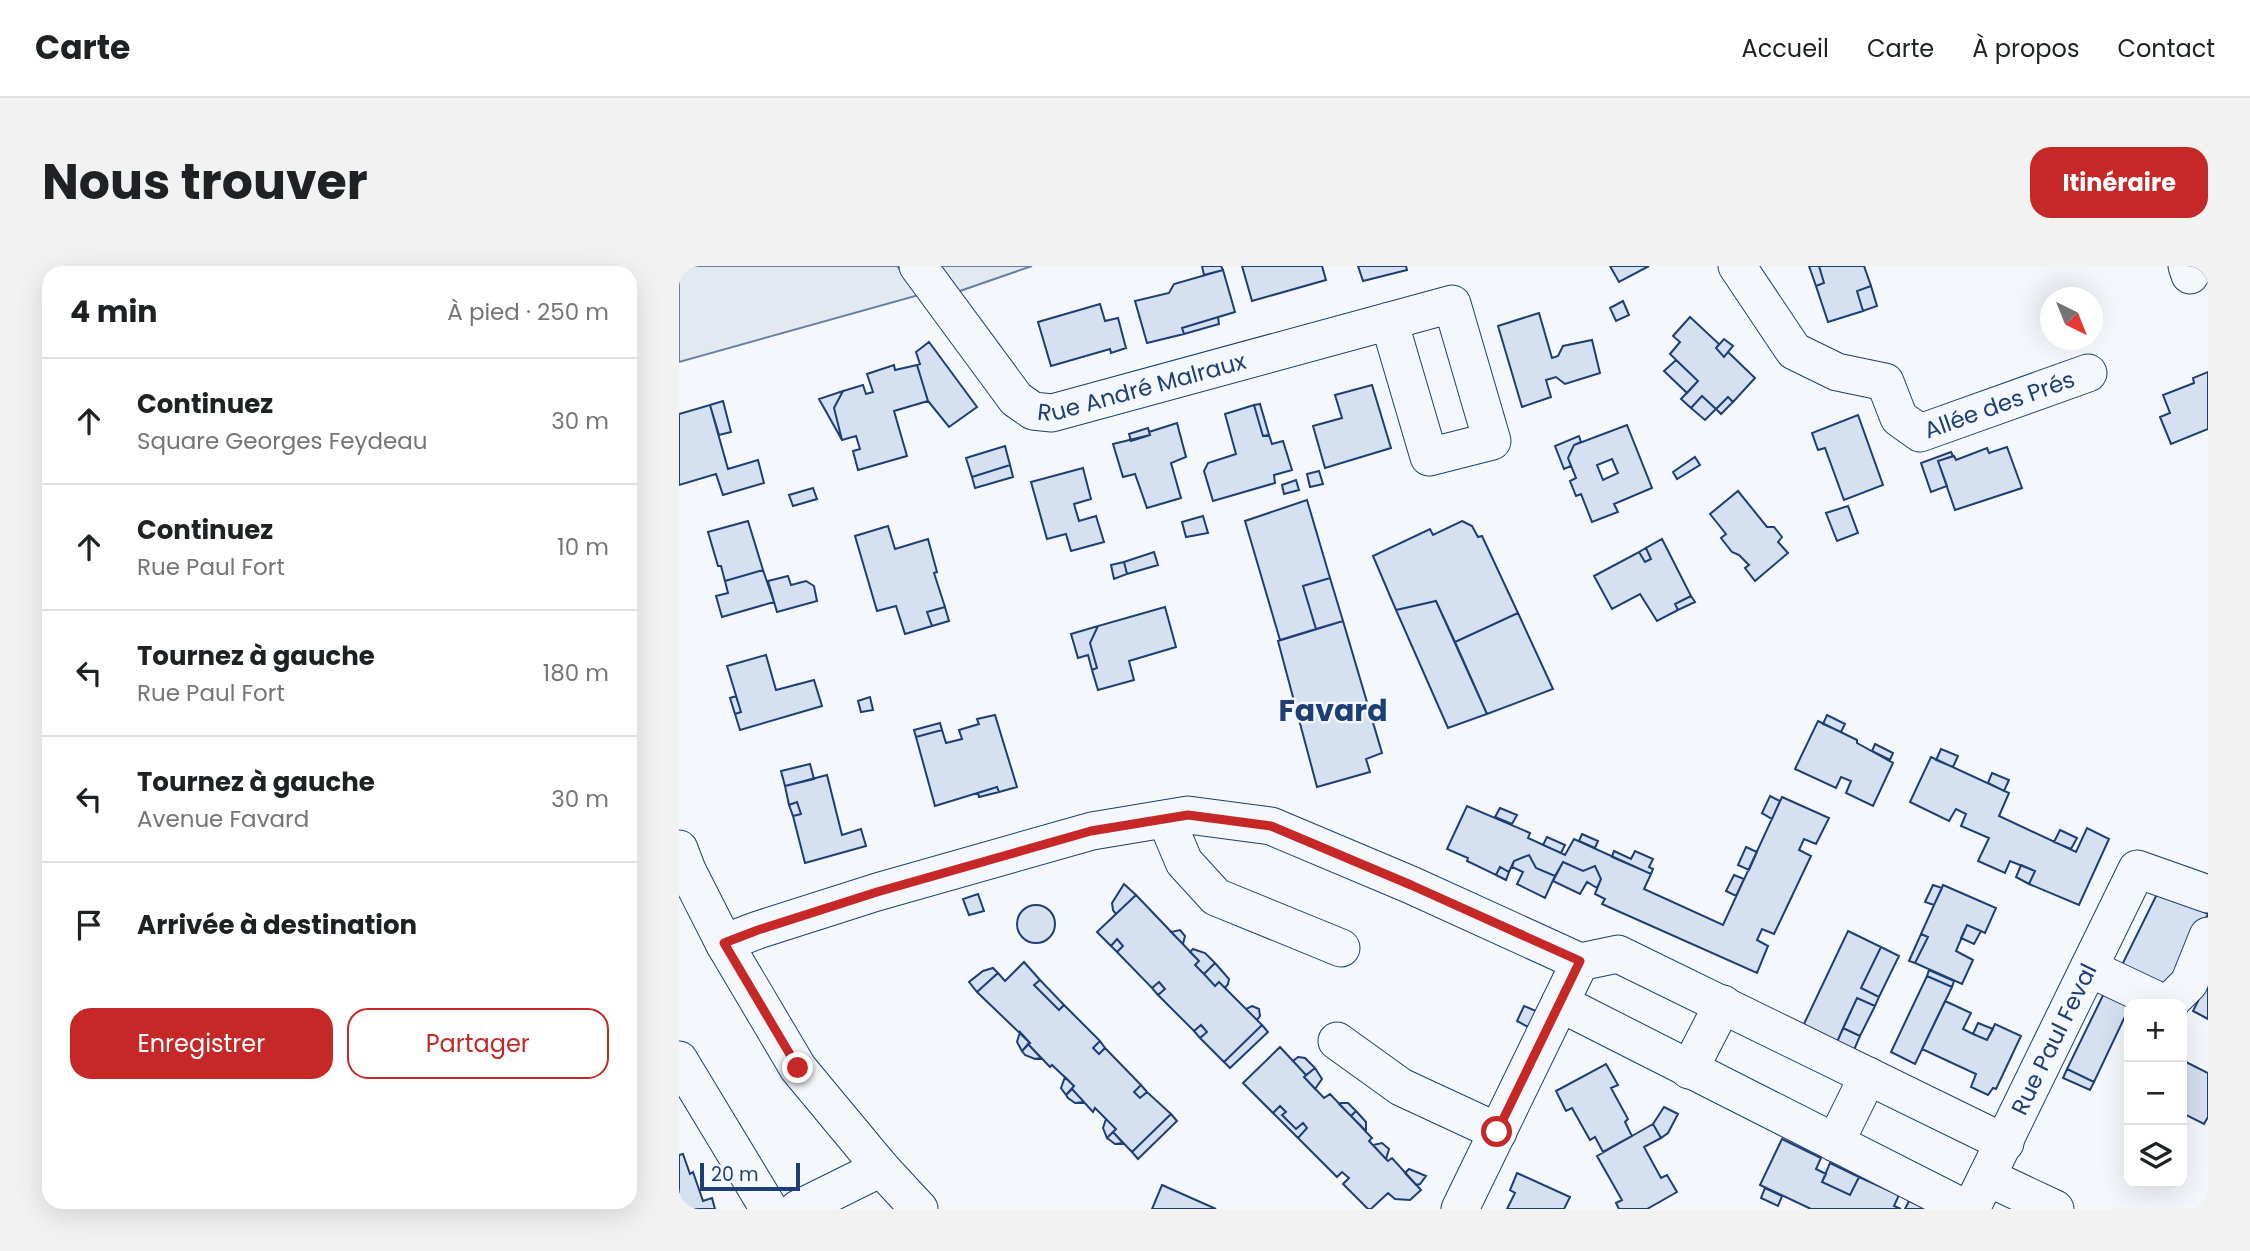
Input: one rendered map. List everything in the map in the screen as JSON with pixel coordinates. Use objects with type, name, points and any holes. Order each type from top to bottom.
[{"type":"street","name":"Rue André Malraux","points":[[918,266],[1016,400],[1033,411],[1052,413],[1389,321]]},
{"type":"street","name":"Allée des Prés","points":[[1737,266],[1794,351],[1837,372],[1885,382],[1899,418],[1920,433],[2088,373]]},
{"type":"street","points":[[724,943],[877,892],[1091,831],[1188,815],[1271,826],[1580,961],[1618,954],[2005,1143]]},
{"type":"street","points":[[1166,819],[1184,862],[1216,897],[1341,948]]},
{"type":"street","points":[[679,849],[724,943],[798,1068],[881,1168],[919,1209]]},
{"type":"street","name":"Rue Paul Feval","points":[[1968,1209],[2005,1143],[2137,869],[2208,894]]},
{"type":"street","points":[[2171,999],[2189,983],[2208,936]]},
{"type":"street","points":[[1461,1209],[1580,961]]},
{"type":"street","points":[[2089,968],[2155,999]]},
{"type":"street","points":[[1560,1003],[1968,1209]]},
{"type":"street","points":[[1689,1070],[1723,1004]]},
{"type":"street","points":[[1337,1041],[1401,1087],[1497,1132]]},
{"type":"street","points":[[679,1060],[769,1209]]},
{"type":"street","points":[[1835,1143],[1868,1076]]},
{"type":"street","points":[[798,1209],[881,1168]]},
{"type":"street","points":[[1987,1177],[2055,1209]]},
{"type":"shaded area","points":[[679,266],[897,266],[919,295],[679,362]]},
{"type":"shaded area","points":[[938,266],[1032,266],[957,292]]},
{"type":"building","points":[[1202,266],[1221,266],[1223,270],[1204,275]]},
{"type":"building","points":[[1242,266],[1322,266],[1326,280],[1252,301]]},
{"type":"building","points":[[1358,266],[1406,266],[1407,270],[1363,281]]},
{"type":"building","points":[[1610,266],[1649,266],[1619,282]]},
{"type":"building","points":[[1809,266],[1819,266],[1824,283],[1816,286]]},
{"type":"building","points":[[1819,266],[1864,266],[1871,286],[1857,291],[1863,311],[1828,322],[1816,286],[1824,283]]},
{"type":"building","points":[[1223,270],[1235,312],[1182,328],[1184,334],[1147,343],[1135,301],[1169,293],[1174,284]]},
{"type":"building","points":[[1871,286],[1877,306],[1863,311],[1857,291]]},
{"type":"building","points":[[1623,301],[1629,315],[1616,321],[1610,308]]},
{"type":"building","points":[[1100,304],[1105,321],[1118,318],[1126,348],[1111,353],[1110,349],[1051,366],[1038,322]]},
{"type":"building","points":[[1539,313],[1552,358],[1558,356],[1563,346],[1592,340],[1600,373],[1565,384],[1556,377],[1546,380],[1551,397],[1522,407],[1498,326]]},
{"type":"building","points":[[1218,317],[1219,324],[1184,334],[1182,328]]},
{"type":"building","points":[[1690,317],[1719,344],[1716,348],[1724,357],[1728,352],[1755,378],[1733,402],[1728,397],[1716,409],[1702,396],[1691,408],[1681,399],[1698,381],[1670,354],[1680,342],[1673,336]]},
{"type":"building","points":[[1724,339],[1733,346],[1724,357],[1716,348]]},
{"type":"building","points":[[929,342],[977,407],[949,427],[928,401],[917,365],[920,364],[916,352]]},
{"type":"building","points":[[1676,360],[1698,381],[1687,393],[1664,371]]},
{"type":"building","points":[[894,365],[895,370],[917,365],[928,401],[894,411],[907,456],[858,470],[853,451],[860,449],[856,436],[842,440],[834,408],[843,391],[863,385],[866,394],[873,392],[867,374]]},
{"type":"building","points":[[2208,372],[2208,429],[2171,444],[2160,417],[2170,413],[2163,395],[2194,383],[2193,378]]},
{"type":"building","points":[[1372,385],[1391,448],[1325,468],[1313,426],[1342,418],[1335,395]]},
{"type":"building","points":[[843,391],[834,408],[842,440],[819,399]]},
{"type":"building","points":[[1702,396],[1716,409],[1705,420],[1691,408]]},
{"type":"building","points":[[1728,397],[1733,402],[1721,414],[1716,409]]},
{"type":"building","points":[[723,401],[731,432],[719,435],[710,405]]},
{"type":"building","points":[[1260,404],[1269,435],[1263,436],[1254,405]]},
{"type":"building","points":[[710,405],[728,469],[758,460],[764,483],[723,495],[716,474],[679,485],[679,414]]},
{"type":"building","points":[[1254,405],[1263,436],[1269,435],[1272,444],[1283,441],[1292,470],[1274,475],[1275,483],[1213,501],[1204,471],[1208,463],[1236,454],[1225,414]]},
{"type":"building","points":[[1858,415],[1883,485],[1844,500],[1825,448],[1818,450],[1812,433]]},
{"type":"building","points":[[1177,423],[1186,457],[1171,463],[1181,498],[1147,508],[1135,474],[1123,477],[1113,444],[1150,435],[1149,432]]},
{"type":"building","points":[[1627,425],[1652,488],[1614,504],[1618,512],[1592,522],[1581,494],[1576,496],[1570,481],[1576,478],[1568,458],[1574,445]],"holes":[[[1612,459],[1618,473],[1603,480],[1597,465]]]},
{"type":"building","points":[[1148,428],[1150,435],[1131,441],[1129,434]]},
{"type":"building","points":[[1579,436],[1581,442],[1574,445],[1568,458],[1571,466],[1564,469],[1555,446]]},
{"type":"building","points":[[1005,446],[1010,465],[972,477],[966,458]]},
{"type":"building","points":[[2007,447],[2022,488],[1955,510],[1938,461],[1954,456],[1956,460],[1987,448],[1989,453]]},
{"type":"building","points":[[1951,452],[1953,456],[1938,461],[1947,486],[1931,492],[1921,463]]},
{"type":"building","points":[[1695,457],[1700,465],[1677,479],[1673,472]]},
{"type":"building","points":[[1010,465],[1013,477],[975,488],[972,477]]},
{"type":"building","points":[[1083,468],[1091,499],[1074,504],[1079,521],[1096,516],[1104,542],[1071,551],[1066,534],[1047,539],[1031,482]]},
{"type":"building","points":[[1319,471],[1323,484],[1310,487],[1307,474]]},
{"type":"building","points":[[1296,480],[1299,490],[1284,494],[1282,485]]},
{"type":"building","points":[[813,488],[817,499],[793,506],[789,495]]},
{"type":"building","points":[[1738,491],[1767,527],[1774,527],[1782,537],[1778,542],[1788,553],[1755,581],[1745,568],[1749,565],[1732,552],[1721,538],[1726,534],[1710,514]]},
{"type":"building","points":[[1307,500],[1330,578],[1303,586],[1316,629],[1280,640],[1245,521]]},
{"type":"building","points":[[1848,506],[1858,533],[1837,541],[1826,513]]},
{"type":"building","points":[[1203,516],[1208,533],[1186,537],[1182,522]]},
{"type":"building","points":[[748,521],[763,570],[725,581],[708,532]]},
{"type":"building","points":[[1462,521],[1472,526],[1478,537],[1482,536],[1518,613],[1455,642],[1436,601],[1396,610],[1373,556],[1430,529],[1433,535]]},
{"type":"building","points":[[888,526],[895,549],[928,539],[937,572],[934,573],[945,607],[927,612],[932,626],[905,634],[896,606],[877,611],[855,536]]},
{"type":"building","points":[[1662,539],[1691,596],[1675,604],[1678,610],[1657,621],[1640,594],[1612,609],[1594,576],[1639,552],[1645,562],[1651,559],[1646,548]]},
{"type":"building","points":[[1646,548],[1651,559],[1645,562],[1639,552]]},
{"type":"building","points":[[1154,552],[1158,565],[1127,574],[1124,562]]},
{"type":"building","points":[[1124,562],[1127,574],[1114,579],[1111,565]]},
{"type":"building","points":[[763,570],[774,602],[722,617],[716,596],[728,593],[725,581]]},
{"type":"building","points":[[788,576],[791,585],[806,581],[814,586],[817,601],[777,612],[768,581]]},
{"type":"building","points":[[1330,578],[1343,621],[1316,629],[1303,586]]},
{"type":"building","points":[[1691,596],[1695,602],[1678,610],[1675,604]]},
{"type":"building","points":[[1436,601],[1487,714],[1448,728],[1396,610]]},
{"type":"building","points":[[945,607],[949,621],[932,626],[927,612]]},
{"type":"building","points":[[1165,607],[1176,647],[1129,661],[1134,680],[1098,690],[1092,670],[1097,668],[1090,643],[1098,626]]},
{"type":"building","points":[[1518,613],[1553,689],[1487,714],[1455,642]]},
{"type":"building","points":[[1343,621],[1382,753],[1366,759],[1370,772],[1317,787],[1278,641]]},
{"type":"building","points":[[1098,626],[1090,643],[1097,668],[1092,670],[1088,655],[1078,658],[1071,634]]},
{"type":"building","points":[[766,655],[776,690],[814,680],[822,706],[740,730],[735,714],[741,712],[727,666]]},
{"type":"building","points":[[736,696],[741,712],[735,714],[730,698]]},
{"type":"building","points":[[870,697],[873,710],[861,712],[858,701]]},
{"type":"building","points":[[995,715],[1017,787],[999,792],[997,787],[935,806],[916,737],[942,730],[946,743],[962,739],[959,730],[979,724],[977,719]]},
{"type":"building","points":[[1827,715],[1845,724],[1841,732],[1823,724]]},
{"type":"building","points":[[1818,721],[1857,740],[1857,743],[1893,763],[1873,806],[1846,793],[1851,781],[1841,777],[1836,788],[1795,769]]},
{"type":"building","points":[[940,723],[942,730],[916,737],[914,730]]},
{"type":"building","points":[[1875,744],[1893,753],[1890,760],[1872,751]]},
{"type":"building","points":[[1941,749],[1958,756],[1953,767],[1936,760]]},
{"type":"building","points":[[1931,757],[2009,793],[1999,816],[2076,852],[2087,828],[2109,839],[2079,905],[2029,884],[2035,871],[2010,861],[2005,873],[1978,861],[1989,838],[1961,826],[1966,814],[1956,809],[1949,821],[1910,802]]},
{"type":"building","points":[[810,764],[814,779],[785,786],[781,771]]},
{"type":"building","points":[[1992,773],[2009,780],[2004,791],[1988,783]]},
{"type":"building","points":[[827,775],[842,835],[861,829],[866,846],[805,863],[793,816],[801,814],[797,802],[789,805],[785,786]]},
{"type":"building","points":[[997,787],[999,792],[979,797],[978,793]]},
{"type":"building","points":[[1770,796],[1780,801],[1772,819],[1762,813]]},
{"type":"building","points":[[1782,797],[1829,818],[1816,844],[1804,839],[1799,850],[1811,856],[1774,934],[1762,929],[1757,940],[1768,946],[1757,973],[1602,904],[1605,899],[1595,894],[1601,879],[1595,866],[1583,871],[1563,862],[1555,876],[1536,868],[1529,855],[1514,861],[1509,872],[1500,867],[1496,875],[1447,849],[1467,806],[1530,833],[1528,838],[1565,855],[1574,839],[1651,874],[1644,889],[1723,925]]},
{"type":"building","points":[[797,802],[801,814],[793,816],[789,805]]},
{"type":"building","points":[[1500,808],[1517,815],[1512,824],[1495,817]]},
{"type":"building","points":[[2060,830],[2077,838],[2071,849],[2054,842]]},
{"type":"building","points":[[1582,834],[1598,841],[1595,848],[1579,841]]},
{"type":"building","points":[[1547,837],[1565,845],[1561,853],[1543,845]]},
{"type":"building","points":[[1746,847],[1757,852],[1749,870],[1738,865]]},
{"type":"building","points":[[1614,851],[1631,859],[1635,851],[1653,859],[1649,867],[1653,869],[1651,874],[1612,857]]},
{"type":"building","points":[[1529,855],[1536,868],[1555,876],[1545,898],[1517,884],[1523,872],[1512,867],[1514,861]]},
{"type":"building","points":[[1563,862],[1583,871],[1595,866],[1601,879],[1597,888],[1587,882],[1580,894],[1553,881]]},
{"type":"building","points":[[2021,865],[2035,871],[2029,884],[2016,877]]},
{"type":"building","points":[[1500,867],[1509,872],[1506,880],[1496,875]]},
{"type":"building","points":[[1734,875],[1744,879],[1736,896],[1726,891]]},
{"type":"building","points":[[1124,884],[1136,895],[1116,914],[1112,903]]},
{"type":"building","points":[[1933,885],[1942,888],[1934,905],[1925,902]]},
{"type":"building","points":[[1943,885],[1996,908],[1985,933],[1967,925],[1956,951],[1973,960],[1962,984],[1915,963],[1928,937],[1921,934]]},
{"type":"building","points":[[2159,890],[2208,914],[2167,998],[2118,973]]},
{"type":"building","points":[[978,894],[984,911],[969,915],[963,899]]},
{"type":"building","points":[[1136,895],[1199,961],[1195,965],[1215,986],[1219,982],[1262,1025],[1224,1062],[1200,1038],[1207,1032],[1201,1025],[1194,1031],[1158,995],[1165,989],[1159,982],[1152,988],[1117,952],[1123,946],[1117,939],[1111,946],[1097,932]]},
{"type":"building","points":[[1036,905],[1049,911],[1055,924],[1049,937],[1036,943],[1023,937],[1017,924],[1023,911]]},
{"type":"building","points":[[1967,925],[1981,931],[1974,944],[1961,938]]},
{"type":"building","points":[[1180,930],[1185,936],[1183,944],[1171,932]]},
{"type":"building","points":[[1848,931],[1881,947],[1861,988],[1879,997],[1875,1006],[1857,998],[1837,1042],[1803,1026]]},
{"type":"building","points":[[1921,934],[1928,937],[1915,963],[1909,961]]},
{"type":"building","points":[[1117,939],[1123,946],[1117,952],[1111,946]]},
{"type":"building","points":[[1881,947],[1899,956],[1879,997],[1861,988]]},
{"type":"building","points":[[1193,949],[1205,953],[1215,963],[1204,974],[1195,965],[1199,961],[1190,952]]},
{"type":"building","points":[[1024,962],[1040,980],[1034,985],[1059,1010],[1064,1005],[1100,1041],[1093,1048],[1099,1054],[1105,1048],[1141,1085],[1134,1092],[1140,1098],[1147,1092],[1171,1114],[1132,1152],[1113,1132],[1116,1129],[1095,1108],[1093,1112],[1072,1089],[1074,1086],[1052,1065],[1050,1067],[1028,1044],[1030,1043],[977,992],[998,973],[1005,981]]},
{"type":"building","points":[[1215,963],[1229,979],[1225,988],[1219,982],[1215,986],[1204,974]]},
{"type":"building","points":[[993,968],[998,973],[977,992],[969,982],[983,971]]},
{"type":"building","points":[[1929,970],[1954,981],[1952,987],[1927,976]]},
{"type":"building","points":[[1927,976],[1952,987],[1915,1064],[1891,1052]]},
{"type":"building","points":[[1040,980],[1064,1005],[1059,1010],[1034,985]]},
{"type":"building","points":[[2208,981],[2208,1019],[2193,1011]]},
{"type":"building","points":[[1159,982],[1165,989],[1158,995],[1152,988]]},
{"type":"building","points":[[2109,983],[2124,999],[2124,1019],[2094,1082],[2067,1069]]},
{"type":"building","points":[[1857,998],[1875,1006],[1860,1036],[1843,1028]]},
{"type":"building","points":[[1945,1001],[1971,1013],[1963,1029],[1973,1034],[1987,1040],[1995,1024],[2021,1036],[1996,1089],[1993,1088],[1988,1095],[1971,1087],[1976,1074],[1922,1049]]},
{"type":"building","points":[[1252,1006],[1259,1009],[1260,1016],[1257,1020],[1246,1009]]},
{"type":"building","points":[[1524,1006],[1536,1011],[1528,1027],[1517,1021]]},
{"type":"building","points":[[1978,1023],[1993,1029],[1987,1040],[1973,1034]]},
{"type":"building","points":[[1201,1025],[1207,1032],[1200,1038],[1194,1031]]},
{"type":"building","points":[[1262,1025],[1268,1032],[1230,1068],[1224,1062]]},
{"type":"building","points":[[1843,1028],[1860,1036],[1854,1050],[1837,1042]]},
{"type":"building","points":[[1020,1032],[1030,1043],[1022,1051],[1017,1042]]},
{"type":"building","points":[[1100,1041],[1105,1048],[1099,1054],[1093,1048]]},
{"type":"building","points":[[1028,1044],[1041,1058],[1025,1055],[1022,1051]]},
{"type":"building","points":[[1280,1047],[1324,1098],[1330,1094],[1372,1138],[1369,1141],[1386,1159],[1388,1161],[1392,1158],[1421,1190],[1410,1200],[1395,1199],[1388,1193],[1368,1209],[1343,1184],[1349,1178],[1342,1172],[1337,1177],[1298,1138],[1307,1128],[1303,1123],[1296,1129],[1282,1115],[1286,1112],[1280,1106],[1273,1113],[1243,1083]]},
{"type":"building","points":[[1298,1057],[1305,1058],[1315,1068],[1306,1075],[1293,1061]]},
{"type":"building","points":[[2187,1062],[2208,1073],[2208,1117],[2204,1124],[2187,1116]]},
{"type":"building","points":[[1606,1064],[1618,1085],[1611,1088],[1628,1119],[1625,1122],[1632,1136],[1603,1152],[1595,1137],[1590,1140],[1572,1108],[1566,1111],[1556,1091]]},
{"type":"building","points":[[1315,1068],[1322,1079],[1315,1089],[1304,1077]]},
{"type":"building","points":[[2067,1069],[2094,1082],[2090,1090],[2063,1078]]},
{"type":"building","points":[[1065,1077],[1074,1086],[1066,1095],[1061,1088]]},
{"type":"building","points":[[1141,1085],[1147,1092],[1140,1098],[1134,1092]]},
{"type":"building","points":[[1072,1089],[1084,1102],[1075,1103],[1068,1098],[1066,1095]]},
{"type":"building","points":[[1348,1103],[1356,1111],[1351,1116],[1339,1104]]},
{"type":"building","points":[[1280,1106],[1286,1112],[1282,1115],[1296,1129],[1303,1123],[1307,1128],[1298,1138],[1273,1113]]},
{"type":"building","points":[[1664,1107],[1678,1114],[1668,1133],[1661,1138],[1653,1124]]},
{"type":"building","points":[[1356,1111],[1366,1122],[1366,1131],[1351,1116]]},
{"type":"building","points":[[1171,1114],[1177,1121],[1138,1159],[1132,1152]]},
{"type":"building","points":[[1106,1119],[1116,1129],[1107,1138],[1103,1128]]},
{"type":"building","points":[[1653,1124],[1661,1138],[1644,1147],[1661,1178],[1667,1175],[1677,1192],[1647,1209],[1619,1209],[1616,1203],[1622,1200],[1597,1156]]},
{"type":"building","points":[[1113,1132],[1123,1143],[1115,1144],[1107,1138]]},
{"type":"building","points":[[1782,1139],[1821,1158],[1816,1169],[1826,1174],[1822,1182],[1850,1195],[1859,1177],[1899,1195],[1894,1206],[1901,1209],[1811,1209],[1760,1185]]},
{"type":"building","points":[[1382,1143],[1389,1149],[1386,1159],[1373,1145]]},
{"type":"building","points":[[683,1154],[690,1174],[693,1172],[703,1201],[712,1198],[715,1209],[679,1209],[679,1155]]},
{"type":"building","points":[[1830,1163],[1859,1177],[1850,1195],[1822,1182]]},
{"type":"building","points":[[1409,1169],[1426,1176],[1420,1184],[1416,1185],[1405,1173]]},
{"type":"building","points":[[1517,1173],[1570,1197],[1564,1209],[1507,1209],[1515,1193],[1510,1190]]},
{"type":"building","points":[[1162,1185],[1216,1209],[1152,1209]]},
{"type":"building","points":[[1765,1188],[1782,1196],[1778,1206],[1761,1198]]},
{"type":"building","points":[[1909,1201],[1929,1209],[1905,1209]]},
{"type":"district","name":"Favard","points":[[1333,711]]},
{"type":"route","points":[[798,1068],[724,943],[877,892],[1091,831],[1188,815],[1271,826],[1580,961],[1497,1132]]}]
